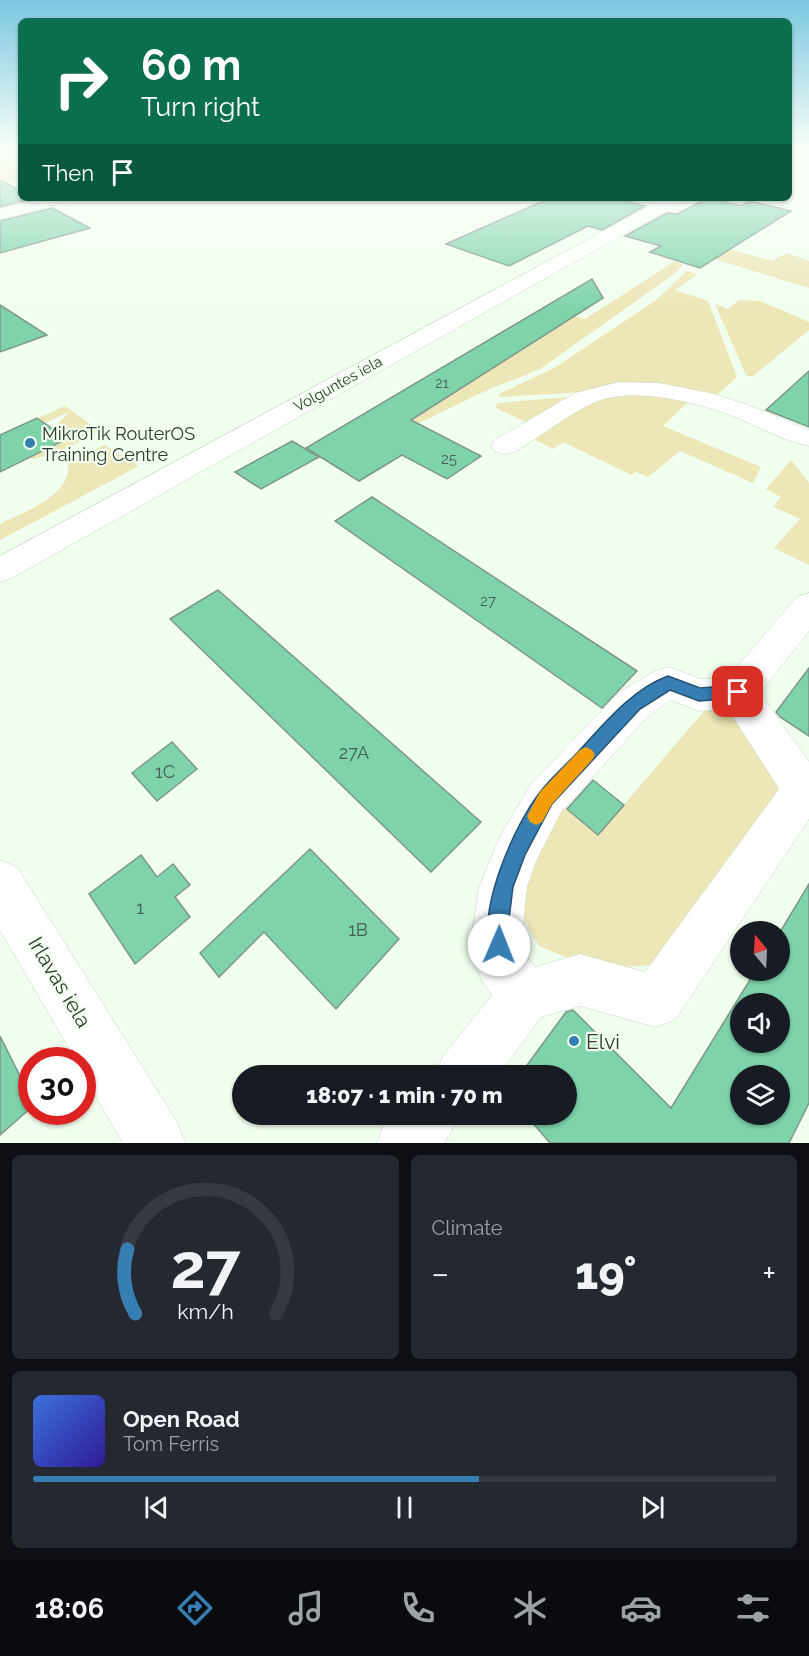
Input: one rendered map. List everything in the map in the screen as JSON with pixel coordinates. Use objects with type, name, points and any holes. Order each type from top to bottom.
[{"type":"street","points":[[0,214],[42,203]]},
{"type":"street","name":"Volguntes iela","points":[[0,570],[658,203]]},
{"type":"street","points":[[505,446],[593,393],[615,390],[662,392],[697,397],[736,409],[809,438]]},
{"type":"street","points":[[525,996],[500,963],[498,927],[503,887],[517,850],[546,798],[634,704],[668,682],[699,694],[738,692],[809,606]]},
{"type":"street","points":[[472,1065],[525,996],[579,980],[656,1001],[804,790],[738,692]]},
{"type":"street","name":"Irlavas iela","points":[[0,884],[156,1143]]},
{"type":"street","points":[[406,1143],[421,1125]]},
{"type":"shaded area","points":[[728,249],[772,261],[787,253],[809,261],[809,288],[708,257]]},
{"type":"shaded area","points":[[675,261],[683,265],[674,274],[540,369],[483,392],[360,452],[330,433],[334,431],[366,448],[575,316],[585,319]]},
{"type":"shaded area","points":[[687,271],[698,274],[675,290],[708,301],[737,377],[715,397],[586,392],[500,397],[499,394],[556,367],[655,301]]},
{"type":"shaded area","points":[[739,300],[760,301],[809,322],[809,330],[752,377],[746,375],[715,304],[728,309]]},
{"type":"shaded area","points":[[630,393],[691,399],[663,426],[761,467],[753,483],[680,451],[648,477],[636,472],[631,475],[563,442],[553,449],[528,436],[589,399]]},
{"type":"shaded area","points":[[581,396],[529,424],[496,408],[497,403]]},
{"type":"shaded area","points":[[65,406],[100,431],[56,454],[30,458],[66,440],[53,429],[69,412],[45,423],[38,418]]},
{"type":"shaded area","points":[[104,445],[139,466],[0,540],[0,524],[44,502],[62,485],[67,475],[68,464]]},
{"type":"shaded area","points":[[791,460],[809,483],[809,565],[774,548],[800,519],[773,507],[781,497],[766,489]]},
{"type":"shaded area","points":[[737,703],[789,784],[653,965],[619,967],[575,961],[539,946],[524,919],[523,890],[542,844],[564,807],[598,835],[710,704]]},
{"type":"building","points":[[0,203],[14,203],[0,207]]},
{"type":"building","points":[[538,203],[634,203],[645,206],[602,230],[588,226],[509,266],[446,244]]},
{"type":"building","points":[[698,203],[730,203],[741,206],[746,203],[760,203],[791,211],[700,268],[650,252],[661,246],[625,236],[667,213],[677,214]]},
{"type":"building","points":[[52,208],[90,228],[0,253],[0,221]]},
{"type":"building","points":[[592,279],[603,298],[411,420],[481,456],[447,479],[402,455],[359,481],[306,448]]},
{"type":"building","points":[[0,305],[47,335],[0,352]]},
{"type":"building","points":[[809,371],[809,427],[766,410]]},
{"type":"building","name":"MikroTik RouterOS Training Centre","points":[[37,418],[67,439],[0,472],[0,435]]},
{"type":"building","points":[[292,441],[319,457],[261,489],[235,472]]},
{"type":"building","points":[[372,497],[637,671],[602,708],[335,521]]},
{"type":"building","points":[[218,590],[481,822],[431,872],[170,619]]},
{"type":"building","points":[[809,668],[809,736],[776,712]]},
{"type":"building","points":[[172,742],[197,769],[157,801],[132,773]]},
{"type":"building","points":[[593,780],[624,805],[598,835],[567,809]]},
{"type":"building","points":[[310,849],[399,939],[336,1009],[264,932],[219,977],[200,953]]},
{"type":"building","points":[[141,855],[157,877],[173,864],[190,885],[175,897],[190,917],[135,964],[89,894]]},
{"type":"building","points":[[809,884],[809,1103],[789,1143],[550,1143],[534,1125],[577,1125],[577,1065],[527,1065],[566,1012],[573,1010],[671,1108],[730,1012],[730,1053],[790,1053],[790,993],[742,993],[749,981],[790,981],[790,921],[787,921]]},
{"type":"building","points":[[0,1036],[18,1072],[18,1119],[0,1135]]},
{"type":"slow traffic","points":[[536,816],[546,798],[586,755]]},
{"type":"place","name":"MikroTik RouterOS Training Centre","points":[[30,443]]},
{"type":"place","name":"Elvi","points":[[574,1041]]},
{"type":"route","points":[[499,945],[498,927],[503,887],[517,850],[546,798],[634,704],[668,682],[699,694],[738,692]]}]
